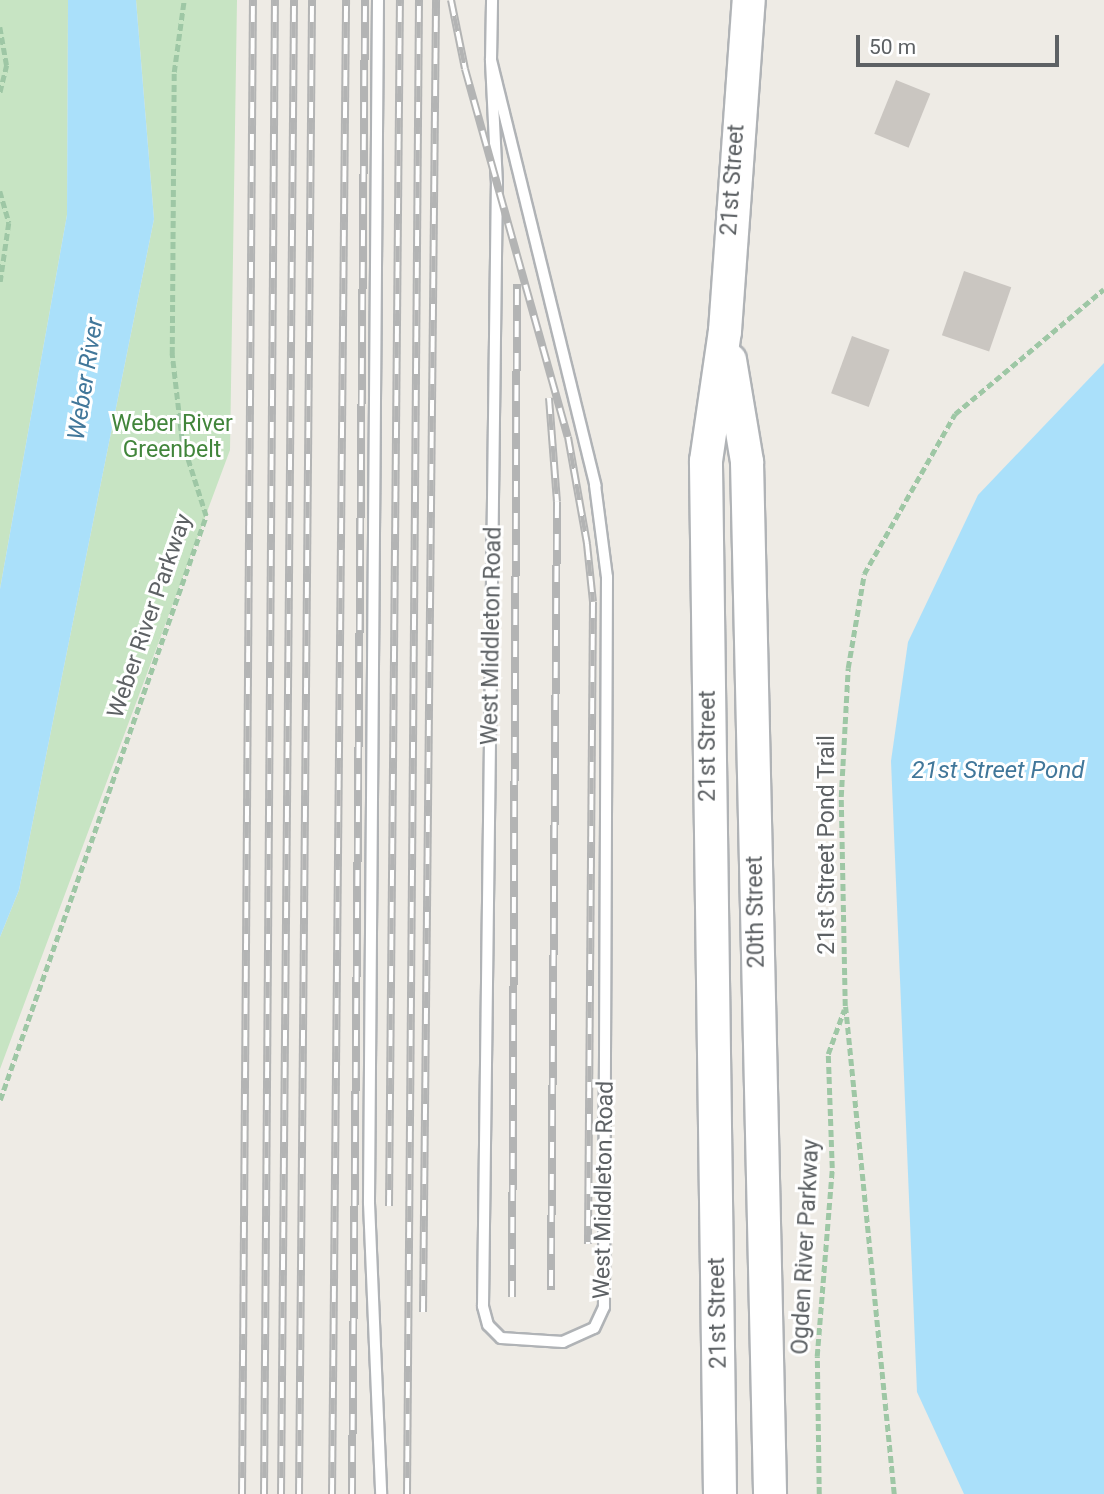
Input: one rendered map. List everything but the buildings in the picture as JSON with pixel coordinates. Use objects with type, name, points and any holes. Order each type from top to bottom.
[{"type":"main road","name":"21st Street","points":[[720,1494],[706,461],[725,331],[749,0]]},
{"type":"main road","name":"20th Street","points":[[725,331],[747,462],[770,1494]]},
{"type":"lane","points":[[378,0],[369,1203],[382,1494]]},
{"type":"lane","name":"West Middleton Road","points":[[491,60],[595,485],[607,577],[604,1307],[585,1335],[563,1342],[501,1338],[488,1325],[483,1306],[497,184],[491,60],[492,0]]},
{"type":"path","name":"Weber River Parkway","points":[[0,1100],[206,516],[182,441],[172,354],[174,72],[184,0]]},
{"type":"path","points":[[0,27],[7,65],[0,94]]},
{"type":"path","points":[[0,191],[9,223],[0,285]]},
{"type":"path","name":"21st Street Pond Trail","points":[[894,1494],[845,1006],[841,797],[848,668],[864,574],[955,414],[1104,289]]},
{"type":"path","name":"Ogden River Parkway","points":[[819,1494],[817,1356],[832,1168],[828,1054],[845,1006]]},
{"type":"green space","points":[[0,0],[68,0],[67,215],[0,589]]},
{"type":"green space","name":"Weber River Greenbelt","points":[[136,0],[237,0],[230,450],[0,1069],[0,937],[19,890],[154,219]]},
{"type":"water","name":"Weber River","points":[[68,0],[136,0],[154,219],[19,890],[0,937],[0,589],[67,215]]},
{"type":"water","name":"21st Street Pond","points":[[1104,363],[1104,1494],[964,1494],[917,1392],[891,761],[908,642],[978,495]]},
{"type":"railway","points":[[242,1494],[253,0]]},
{"type":"railway","points":[[264,1494],[275,0]]},
{"type":"railway","points":[[281,1494],[294,0]]},
{"type":"railway","points":[[299,1494],[312,0]]},
{"type":"railway","points":[[332,1494],[346,0]]},
{"type":"railway","points":[[352,1494],[365,0]]},
{"type":"railway","points":[[389,1206],[400,0]]},
{"type":"railway","points":[[407,1494],[419,0]]},
{"type":"railway","points":[[423,1312],[436,0]]},
{"type":"railway","points":[[451,0],[465,69],[568,437],[587,544],[593,602],[588,1244]]},
{"type":"railway","points":[[512,1297],[517,284]]},
{"type":"railway","points":[[549,398],[557,502],[551,1290]]}]
